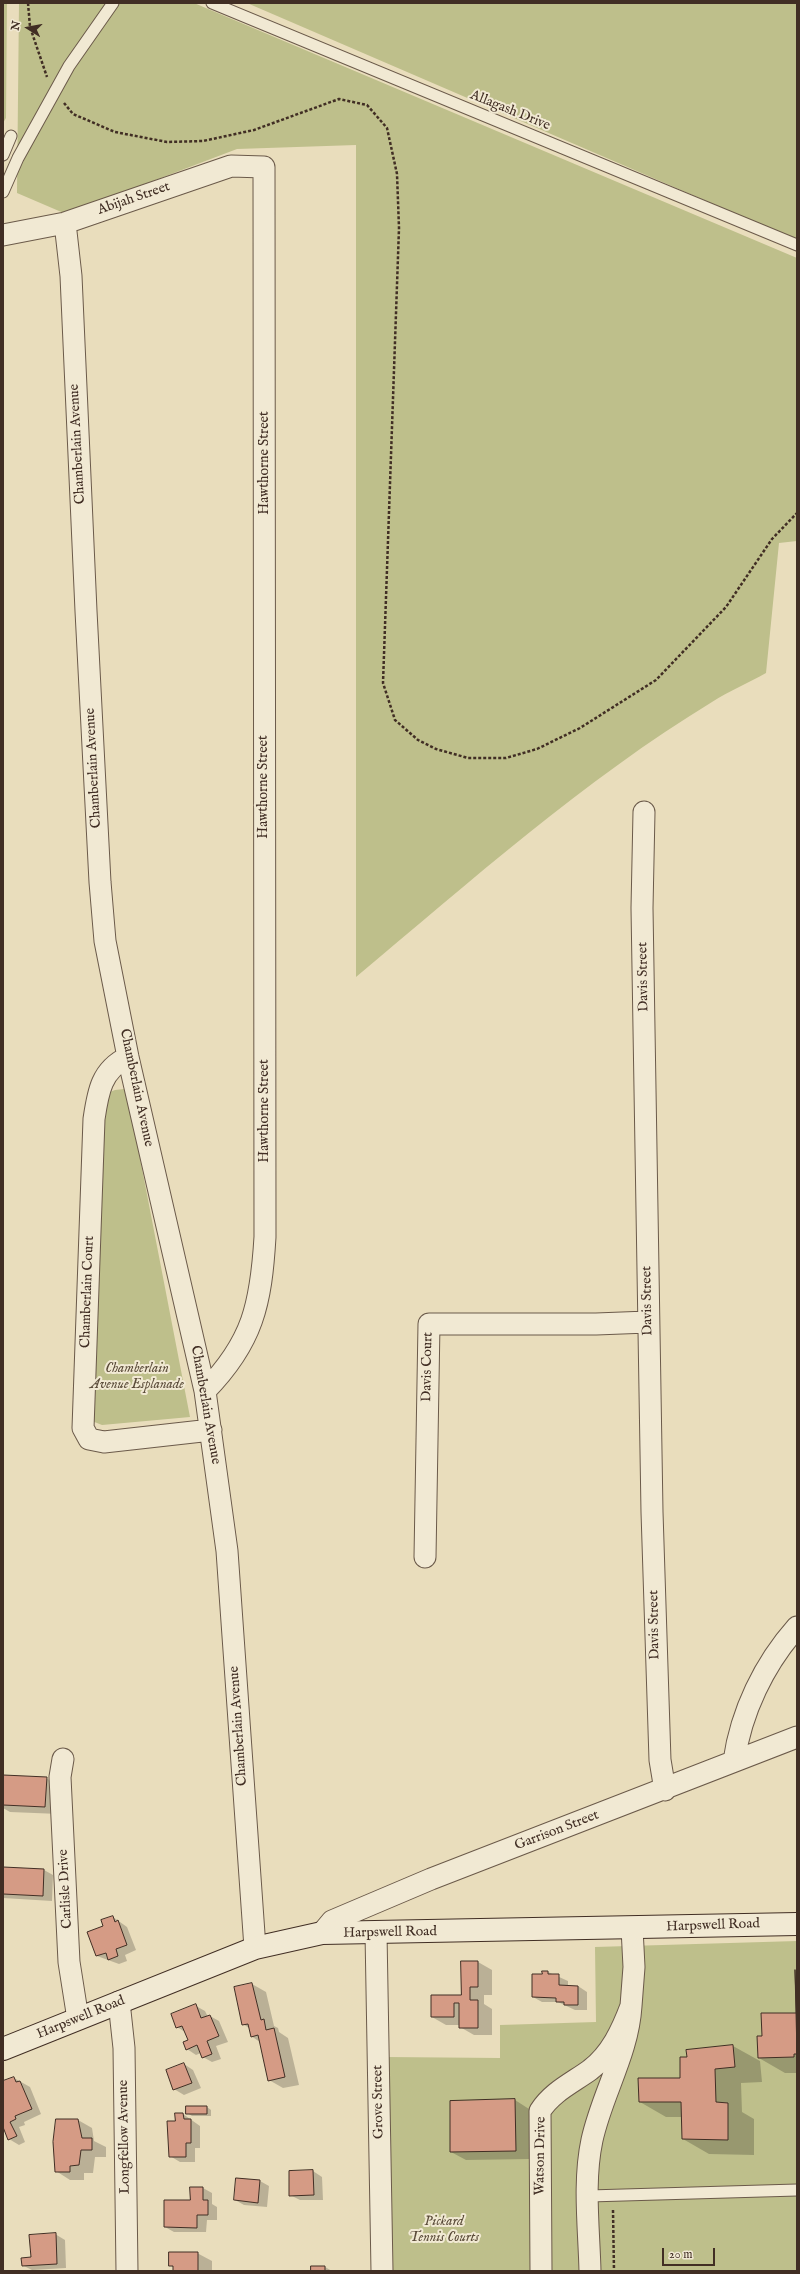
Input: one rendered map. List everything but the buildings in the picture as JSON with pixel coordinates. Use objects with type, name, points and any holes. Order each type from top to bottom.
[{"type":"main road","name":"Harpswell Road","points":[[3,2049],[255,1948],[322,1933],[797,1924]]},
{"type":"street","name":"Abijah Street","points":[[3,235],[65,223],[232,166],[264,167]]},
{"type":"street","name":"Hawthorne Street","points":[[205,1391],[222,1373],[236,1354],[249,1330],[258,1305],[263,1274],[265,1237],[264,167]]},
{"type":"street","name":"Chamberlain Avenue","points":[[65,223],[71,276],[100,882],[105,941],[128,1057],[205,1391],[211,1430],[227,1551],[255,1948]]},
{"type":"street","name":"Davis Street","points":[[644,812],[642,908],[648,1322],[656,1669],[660,1760],[665,1790]]},
{"type":"street","name":"Chamberlain Court","points":[[128,1057],[115,1063],[106,1074],[98,1092],[94,1119],[83,1428],[89,1438],[104,1442],[211,1430]]},
{"type":"street","name":"Davis Court","points":[[425,1557],[429,1324],[596,1324],[648,1322]]},
{"type":"street","points":[[734,1761],[738,1732],[762,1676],[797,1627]]},
{"type":"street","name":"Garrison Street","points":[[322,1933],[332,1921],[412,1886],[665,1790],[734,1761],[797,1737]]},
{"type":"street","name":"Carlisle Drive","points":[[63,1759],[60,1777],[69,1962],[78,2019]]},
{"type":"street","name":"Watson Drive","points":[[590,2271],[589,2160],[592,2141],[600,2111],[628,2038],[634,1967],[632,1928]]},
{"type":"street","name":"Grove Street","points":[[376,1933],[382,2271]]},
{"type":"street","name":"Longfellow Avenue","points":[[119,2002],[124,2048],[127,2271]]},
{"type":"street","name":"Watson Drive","points":[[541,2271],[540,2111],[554,2094],[591,2069],[603,2057],[620,2034],[631,2006]]},
{"type":"lane","points":[[3,192],[18,158],[80,48],[113,3]]},
{"type":"lane","name":"Allagash Drive","points":[[212,3],[797,245]]},
{"type":"lane","points":[[3,155],[11,136]]},
{"type":"lane","points":[[589,2196],[797,2190]]},
{"type":"path","points":[[28,3],[30,27],[46,75],[55,93],[72,114],[115,132],[167,142],[203,141],[254,130],[339,99],[367,105],[387,128],[397,174],[399,228],[383,683],[395,720],[418,740],[436,749],[468,758],[506,758],[537,749],[580,728],[656,680],[726,607],[772,539],[797,513]]},
{"type":"path","points":[[613,2195],[614,2271]]},
{"type":"green space","points":[[3,3],[7,3],[6,118],[3,123]]},
{"type":"green space","points":[[19,3],[194,3],[797,258],[797,541],[779,543],[766,673],[725,694],[665,732],[573,798],[485,868],[356,977],[356,145],[237,149],[66,214],[17,193]]},
{"type":"green space","points":[[247,3],[797,3],[797,240],[776,231]]},
{"type":"green space","name":"Chamberlain Avenue Esplanade","points":[[124,1089],[127,1091],[190,1417],[102,1425],[92,1421],[100,1124],[110,1092]]},
{"type":"green space","name":"Pickard Tennis Courts","points":[[797,1941],[797,2271],[390,2271],[386,2057],[500,2058],[500,2025],[596,2022],[595,1947]]}]
